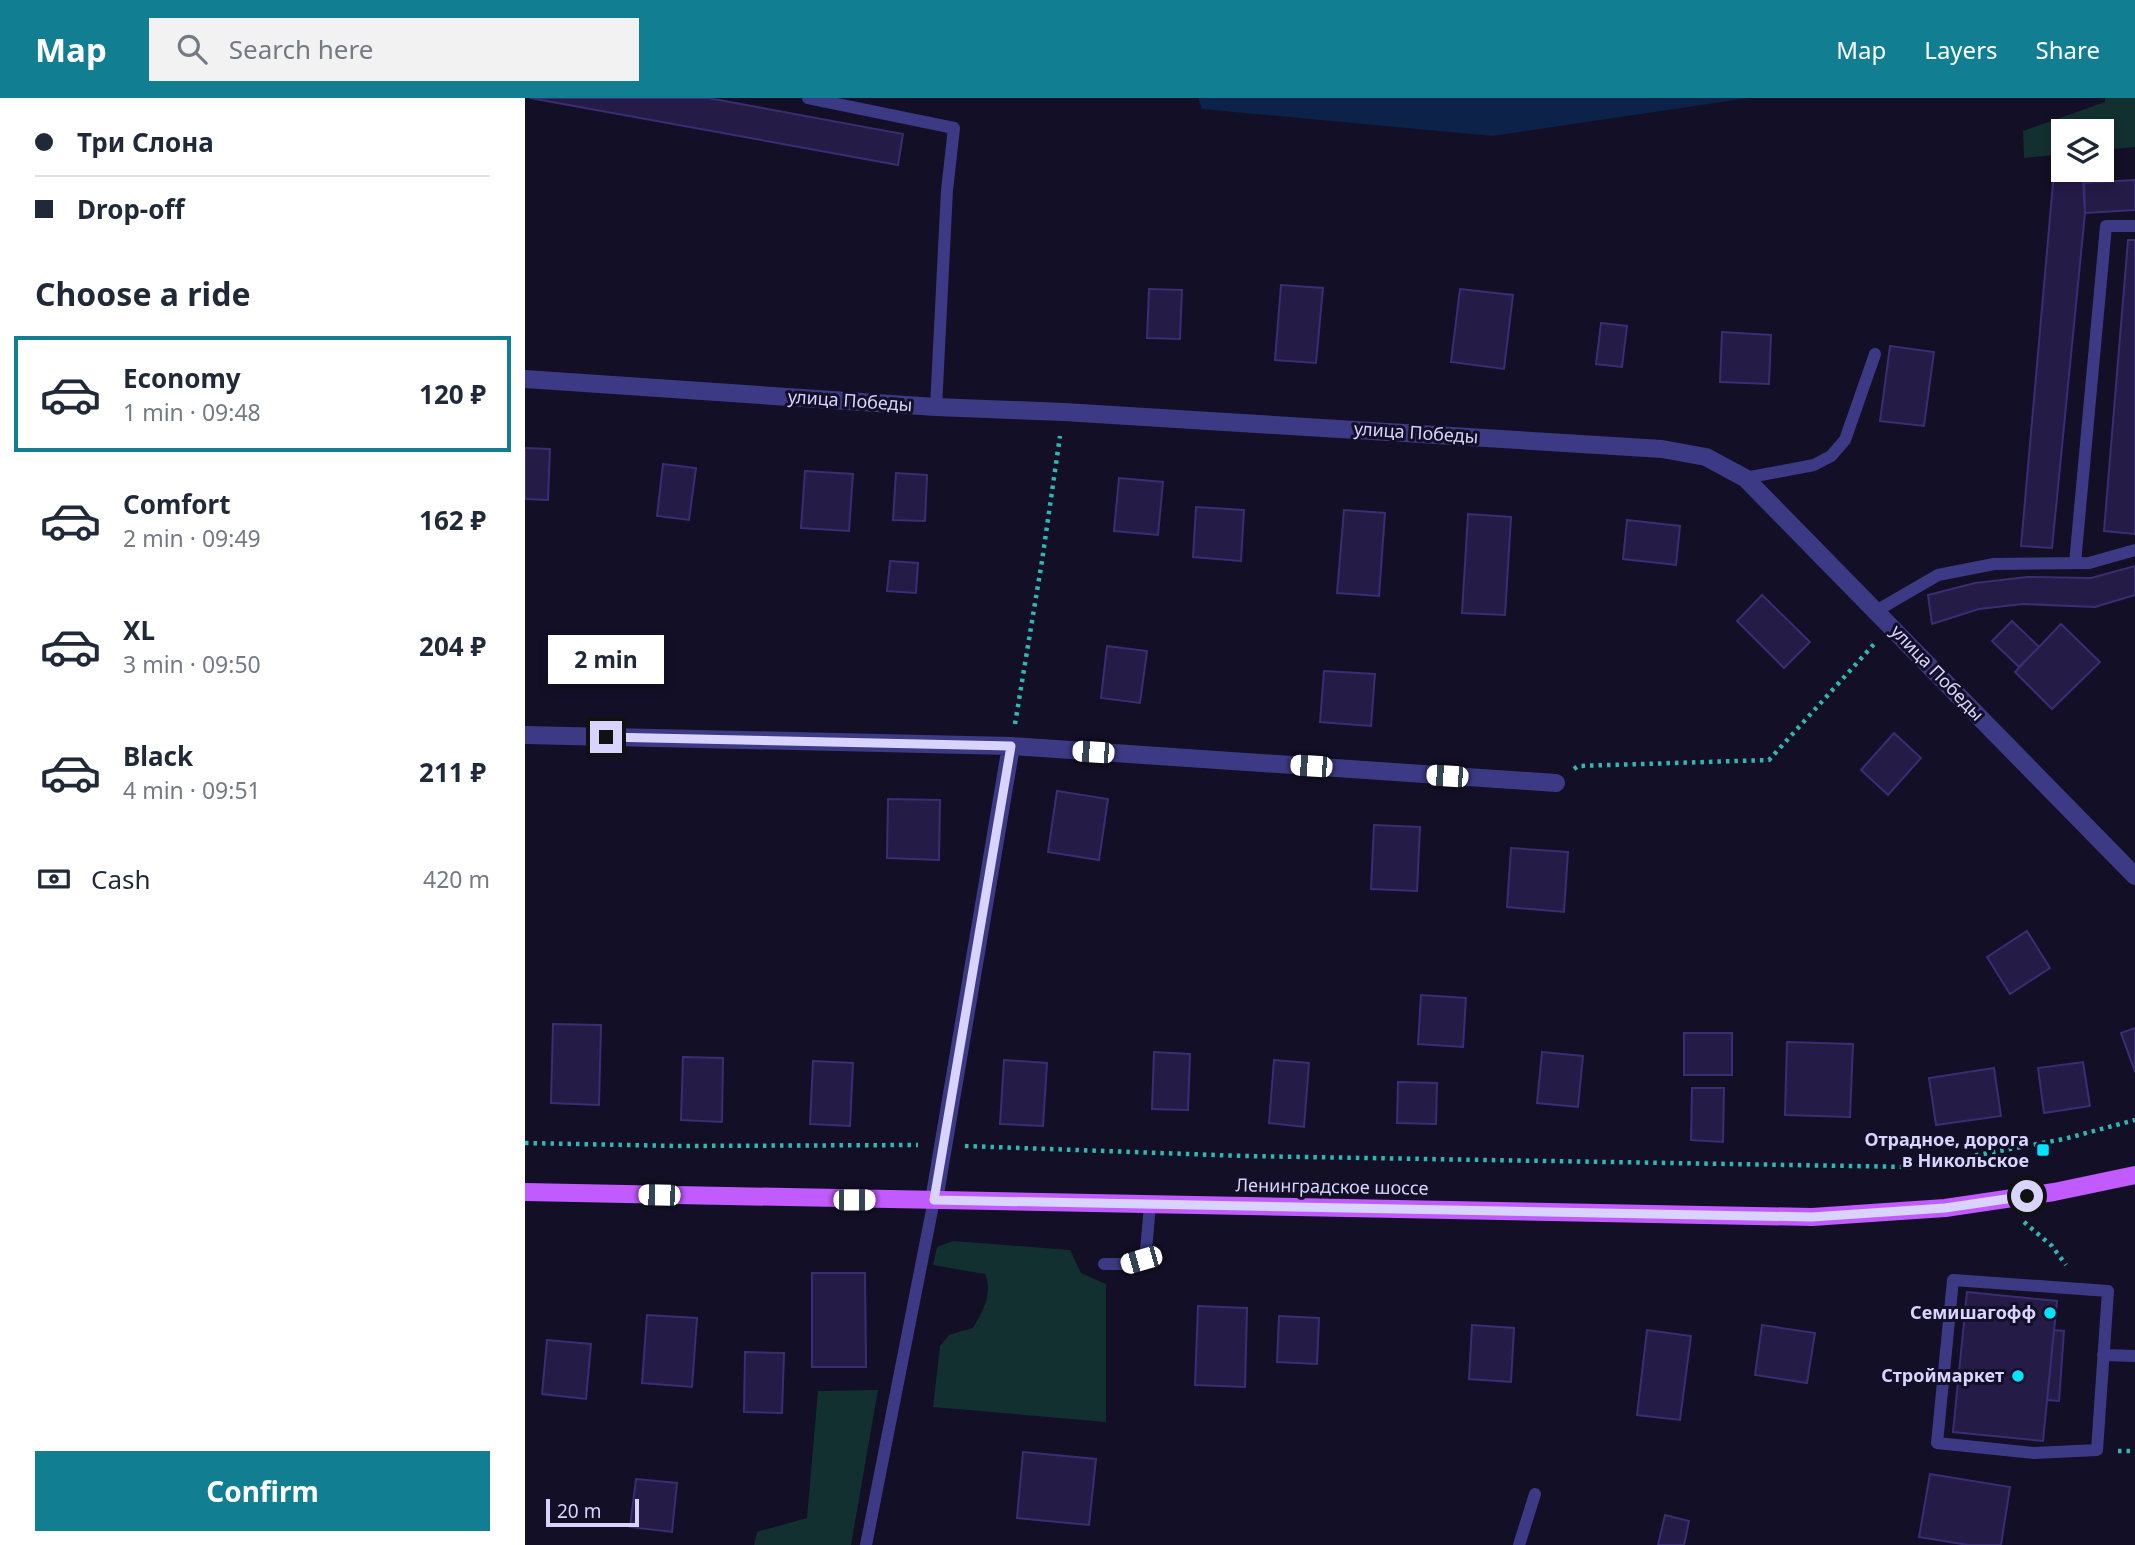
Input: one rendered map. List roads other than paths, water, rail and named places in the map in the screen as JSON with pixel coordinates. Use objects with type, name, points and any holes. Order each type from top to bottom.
[{"type":"main road","name":"Ленинградское шоссе","points":[[525,1192],[1812,1217],[1945,1208],[2054,1192],[2135,1175]]},
{"type":"street","name":"улица Победы","points":[[525,379],[936,407],[1063,412],[1662,449],[1706,457],[1745,478],[2135,876]]},
{"type":"street","points":[[525,735],[1011,746],[1556,783]]},
{"type":"street","points":[[934,1200],[1011,746]]},
{"type":"lane","points":[[808,98],[954,128],[947,190],[936,407]]},
{"type":"lane","points":[[2075,563],[2106,226],[2135,226]]},
{"type":"lane","points":[[1745,478],[1814,465],[1831,456],[1845,440],[1875,354]]},
{"type":"lane","points":[[1877,611],[1938,575],[1994,564],[2089,563],[2135,550]]},
{"type":"lane","points":[[866,1545],[934,1200]]},
{"type":"lane","points":[[1104,1264],[1127,1264],[1141,1260],[1146,1250],[1150,1205]]},
{"type":"lane","points":[[1953,1280],[2108,1291],[2103,1355],[2097,1450],[2034,1453],[1937,1443],[1953,1280]]},
{"type":"lane","points":[[2103,1355],[2135,1356]]},
{"type":"lane","points":[[1519,1545],[1535,1493]]},
{"type":"water","points":[[1198,98],[1749,98],[1492,136],[1202,109]]},
{"type":"place","name":"Отрадное, дорога в Никольское","points":[[2043,1150]]},
{"type":"place","name":"Семишагофф","points":[[2050,1313]]},
{"type":"place","name":"Строймаркет","points":[[2018,1376]]}]
